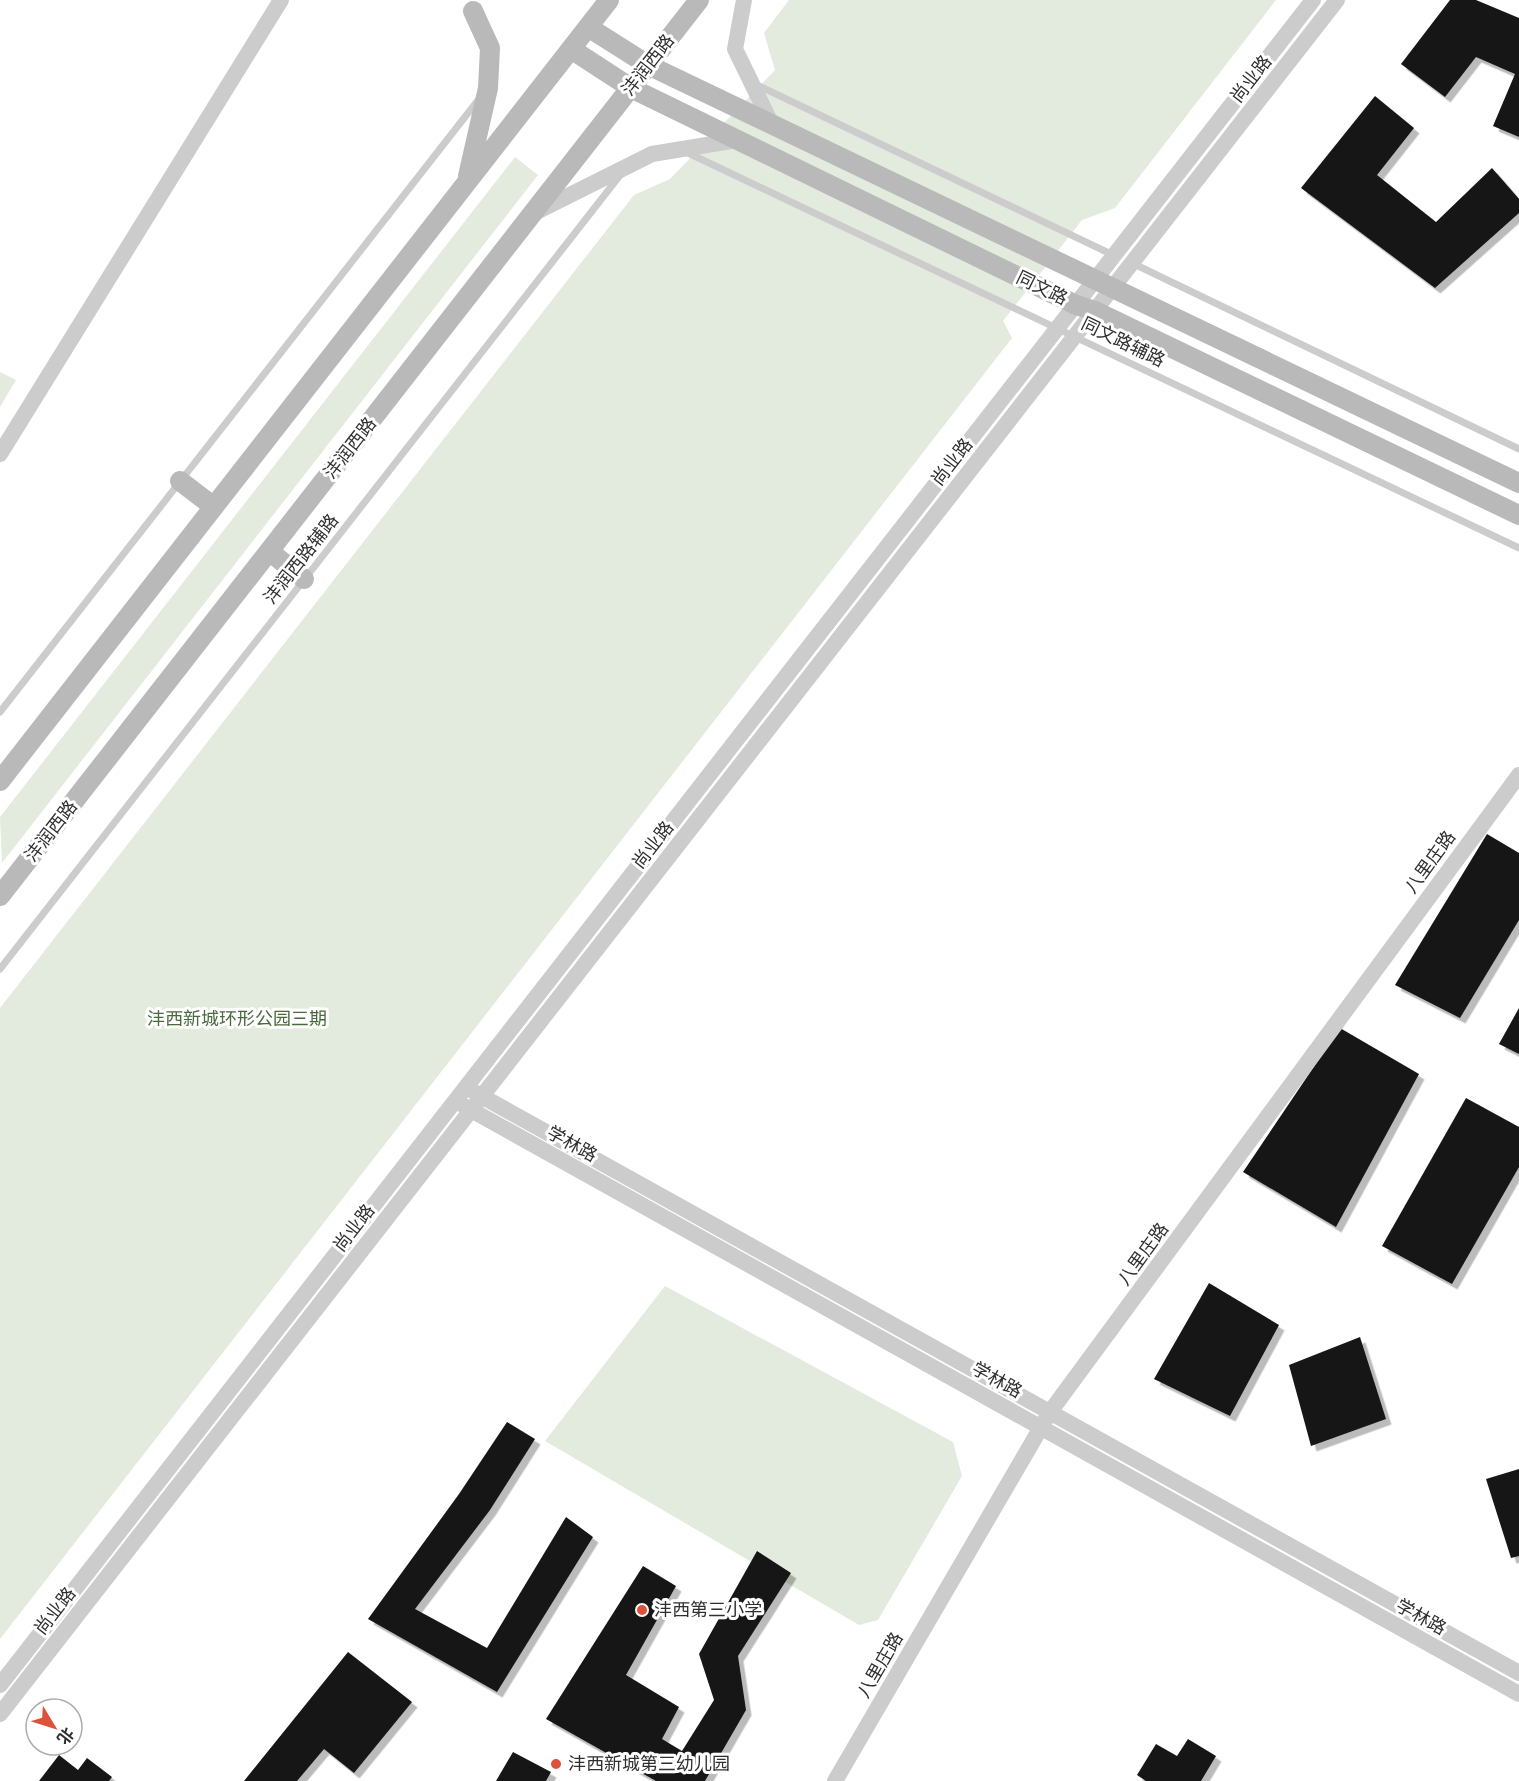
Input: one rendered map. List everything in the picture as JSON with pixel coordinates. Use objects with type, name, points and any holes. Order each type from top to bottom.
[{"type":"main road","points":[[0,782],[609,0]]},
{"type":"main road","name":"沣润西路","points":[[0,896],[699,0]]},
{"type":"main road","points":[[467,183],[488,88],[490,48],[475,9]]},
{"type":"main road","name":"同文路","points":[[588,27],[648,65],[1519,483]]},
{"type":"main road","name":"同文路","points":[[571,48],[631,88],[1519,515]]},
{"type":"main road","points":[[180,482],[214,507]]},
{"type":"main road","points":[[269,551],[304,579]]},
{"type":"street","points":[[0,454],[281,0]]},
{"type":"street","name":"尚业路","points":[[1104,285],[1114,256],[1313,0]]},
{"type":"street","name":"尚业路","points":[[0,1685],[1059,328],[1085,308],[1104,285],[1132,264],[1337,0]]},
{"type":"street","points":[[746,4],[735,49],[772,125]]},
{"type":"street","points":[[531,215],[652,154],[737,140]]},
{"type":"street","name":"尚业路","points":[[0,1714],[1075,336],[1085,308]]},
{"type":"street","name":"八里庄路","points":[[835,1781],[1050,1412],[1519,775]]},
{"type":"street","name":"学林路","points":[[466,1088],[1519,1673]]},
{"type":"street","name":"学林路","points":[[455,1101],[1519,1694]]},
{"type":"lane","points":[[751,82],[1519,449]]},
{"type":"lane","points":[[0,712],[488,88]]},
{"type":"lane","name":"同文路辅路","points":[[681,149],[1519,548]]},
{"type":"lane","name":"沣润西路辅路","points":[[0,969],[627,167]]},
{"type":"green space","name":"沣西新城环形公园三期","points":[[789,0],[1276,0],[1115,208],[1082,220],[1003,321],[1012,338],[0,1639],[0,1008],[634,195],[670,179],[775,70],[764,33]]},
{"type":"green space","points":[[515,157],[538,175],[2,863],[0,817]]},
{"type":"green space","points":[[0,372],[16,380],[0,407]]},
{"type":"green space","points":[[665,1286],[953,1442],[962,1476],[878,1620],[859,1625],[545,1441]]},
{"type":"building","points":[[1450,0],[1476,0],[1519,18],[1519,137],[1493,126],[1515,74],[1476,57],[1445,97],[1401,64]]},
{"type":"building","points":[[1375,96],[1414,128],[1377,175],[1436,222],[1492,168],[1519,199],[1519,213],[1435,288],[1301,188]]},
{"type":"building","points":[[1487,834],[1519,853],[1519,920],[1460,1018],[1395,985]]},
{"type":"building","points":[[1519,1008],[1519,1054],[1499,1044]]},
{"type":"building","points":[[1340,1028],[1419,1074],[1336,1227],[1243,1172]]},
{"type":"building","points":[[1466,1098],[1519,1127],[1519,1167],[1452,1284],[1382,1246]]},
{"type":"building","points":[[1209,1283],[1279,1325],[1230,1416],[1154,1379]]},
{"type":"building","points":[[1360,1337],[1386,1419],[1311,1446],[1289,1365]]},
{"type":"building","points":[[507,1422],[535,1439],[490,1510],[415,1609],[487,1648],[566,1517],[593,1537],[497,1692],[368,1619],[459,1494]]},
{"type":"building","points":[[1519,1469],[1519,1556],[1511,1558],[1486,1479]]},
{"type":"building","points":[[757,1551],[791,1573],[738,1656],[746,1710],[705,1781],[656,1781],[546,1719],[643,1566],[676,1586],[626,1675],[679,1707],[662,1739],[682,1751],[714,1700],[699,1654]]},
{"type":"building","points":[[348,1652],[412,1702],[354,1773],[324,1749],[297,1781],[244,1781]]},
{"type":"building","points":[[1188,1739],[1216,1756],[1201,1781],[1146,1781],[1137,1775],[1156,1744],[1177,1756]]},
{"type":"building","points":[[513,1752],[551,1772],[546,1781],[496,1781]]},
{"type":"building","points":[[57,1757],[62,1757],[78,1770],[87,1758],[112,1777],[109,1781],[39,1781]]},
{"type":"place","name":"沣西第三小学","points":[[642,1610]]},
{"type":"place","name":"沣西新城第三幼儿园","points":[[556,1764]]}]
